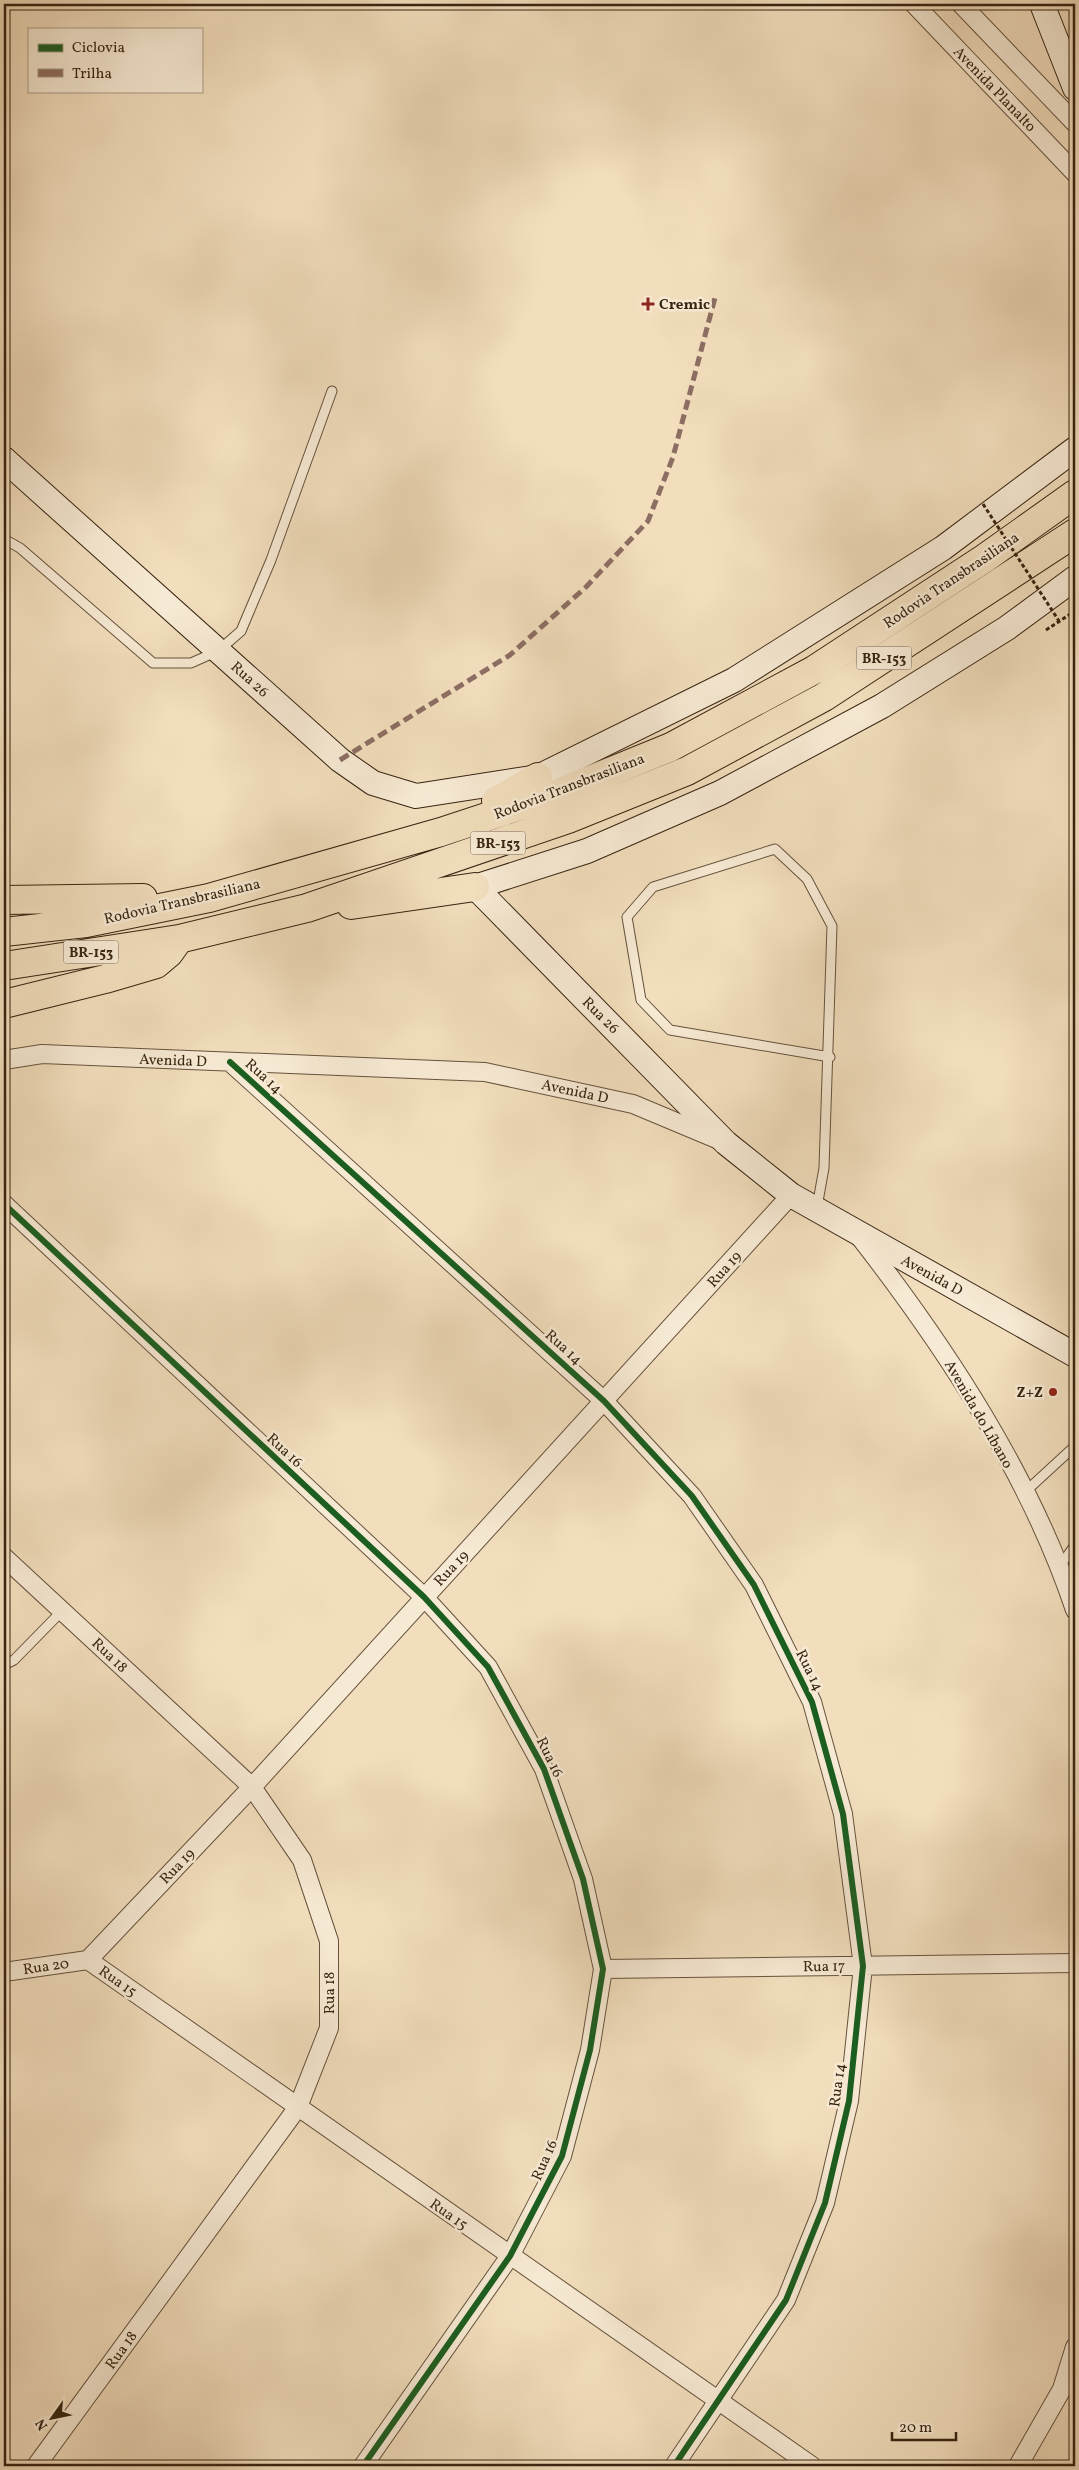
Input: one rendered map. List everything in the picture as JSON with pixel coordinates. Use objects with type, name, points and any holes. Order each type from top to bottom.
[{"type":"highway","name":"Rodovia Transbrasiliana","points":[[4,932],[86,923],[209,898],[441,832],[553,795],[671,747],[814,670],[985,558],[1075,494]]},
{"type":"highway","name":"Rodovia Transbrasiliana","points":[[4,966],[179,939],[307,908],[568,819],[687,771],[824,697],[1075,533]]},
{"type":"highway","points":[[441,832],[538,777]]},
{"type":"highway","points":[[307,908],[368,904],[475,887]]},
{"type":"highway","points":[[4,900],[209,898]]},
{"type":"highway","points":[[4,1004],[105,979],[156,964],[169,953],[179,939]]},
{"type":"street","name":"Avenida Planalto","points":[[914,4],[1075,173]]},
{"type":"street","points":[[961,4],[1075,123]]},
{"type":"street","points":[[1042,4],[1075,88]]},
{"type":"street","name":"Rodovia Transbrasiliana","points":[[538,777],[734,680],[943,548],[1075,449]]},
{"type":"street","name":"Rua 26","points":[[4,459],[340,760],[373,783],[416,796],[538,777]]},
{"type":"street","points":[[475,887],[586,851],[720,793],[882,706],[1006,628],[1075,578]]},
{"type":"street","name":"Rua 26","points":[[475,887],[726,1142]]},
{"type":"street","name":"Avenida D","points":[[6,1059],[42,1054],[485,1072],[633,1104],[726,1142],[791,1195],[1075,1355]]},
{"type":"street","name":"Rua 14","points":[[230,1062],[604,1401],[692,1496],[754,1584],[812,1702],[844,1814],[864,1966],[849,2101],[826,2202],[786,2300],[674,2466]]},
{"type":"street","name":"Rua 19","points":[[88,1960],[252,1787],[791,1195]]},
{"type":"street","name":"Rua 16","points":[[4,1204],[424,1597],[488,1667],[544,1768],[583,1879],[603,1969],[590,2050],[562,2156],[510,2256],[363,2466]]},
{"type":"street","name":"Avenida do Líbano","points":[[856,1232],[912,1304],[968,1390],[1040,1519],[1060,1566],[1075,1610]]},
{"type":"street","name":"Rua 18","points":[[4,1557],[252,1787],[302,1860],[329,1941],[329,2028],[298,2108],[36,2466]]},
{"type":"street","name":"Rua 20","points":[[4,1972],[88,1960]]},
{"type":"street","name":"Rua 15","points":[[88,1960],[812,2466]]},
{"type":"street","name":"Rua 17","points":[[603,1969],[1075,1963]]},
{"type":"street","points":[[1018,2466],[1068,2392],[1075,2347]]},
{"type":"lane","points":[[4,539],[20,548],[153,663],[191,663],[218,651],[242,631],[271,560],[332,391]]},
{"type":"lane","points":[[816,1209],[824,1168],[830,1057],[832,926],[807,879],[775,849],[653,887],[627,917],[641,1000],[670,1030],[830,1057]]},
{"type":"lane","points":[[1025,1492],[1075,1446]]},
{"type":"lane","points":[[1060,1566],[1075,1545]]},
{"type":"lane","points":[[4,1666],[14,1660],[62,1611]]},
{"type":"path","points":[[983,504],[1059,621],[1075,611]]},
{"type":"marked path","points":[[340,760],[510,655],[586,587],[648,521],[673,457],[716,294]]},
{"type":"cycle path","points":[[230,1062],[604,1401],[692,1496],[754,1585],[812,1702],[843,1814],[863,1966],[849,2101],[825,2203],[786,2300],[674,2466]]},
{"type":"cycle path","points":[[4,1204],[424,1597],[488,1667],[544,1769],[583,1879],[603,1969],[590,2050],[562,2156],[510,2256],[363,2466]]},
{"type":"place","name":"Cremic","points":[[648,304]]},
{"type":"place","name":"Z+Z","points":[[1053,1392]]}]
